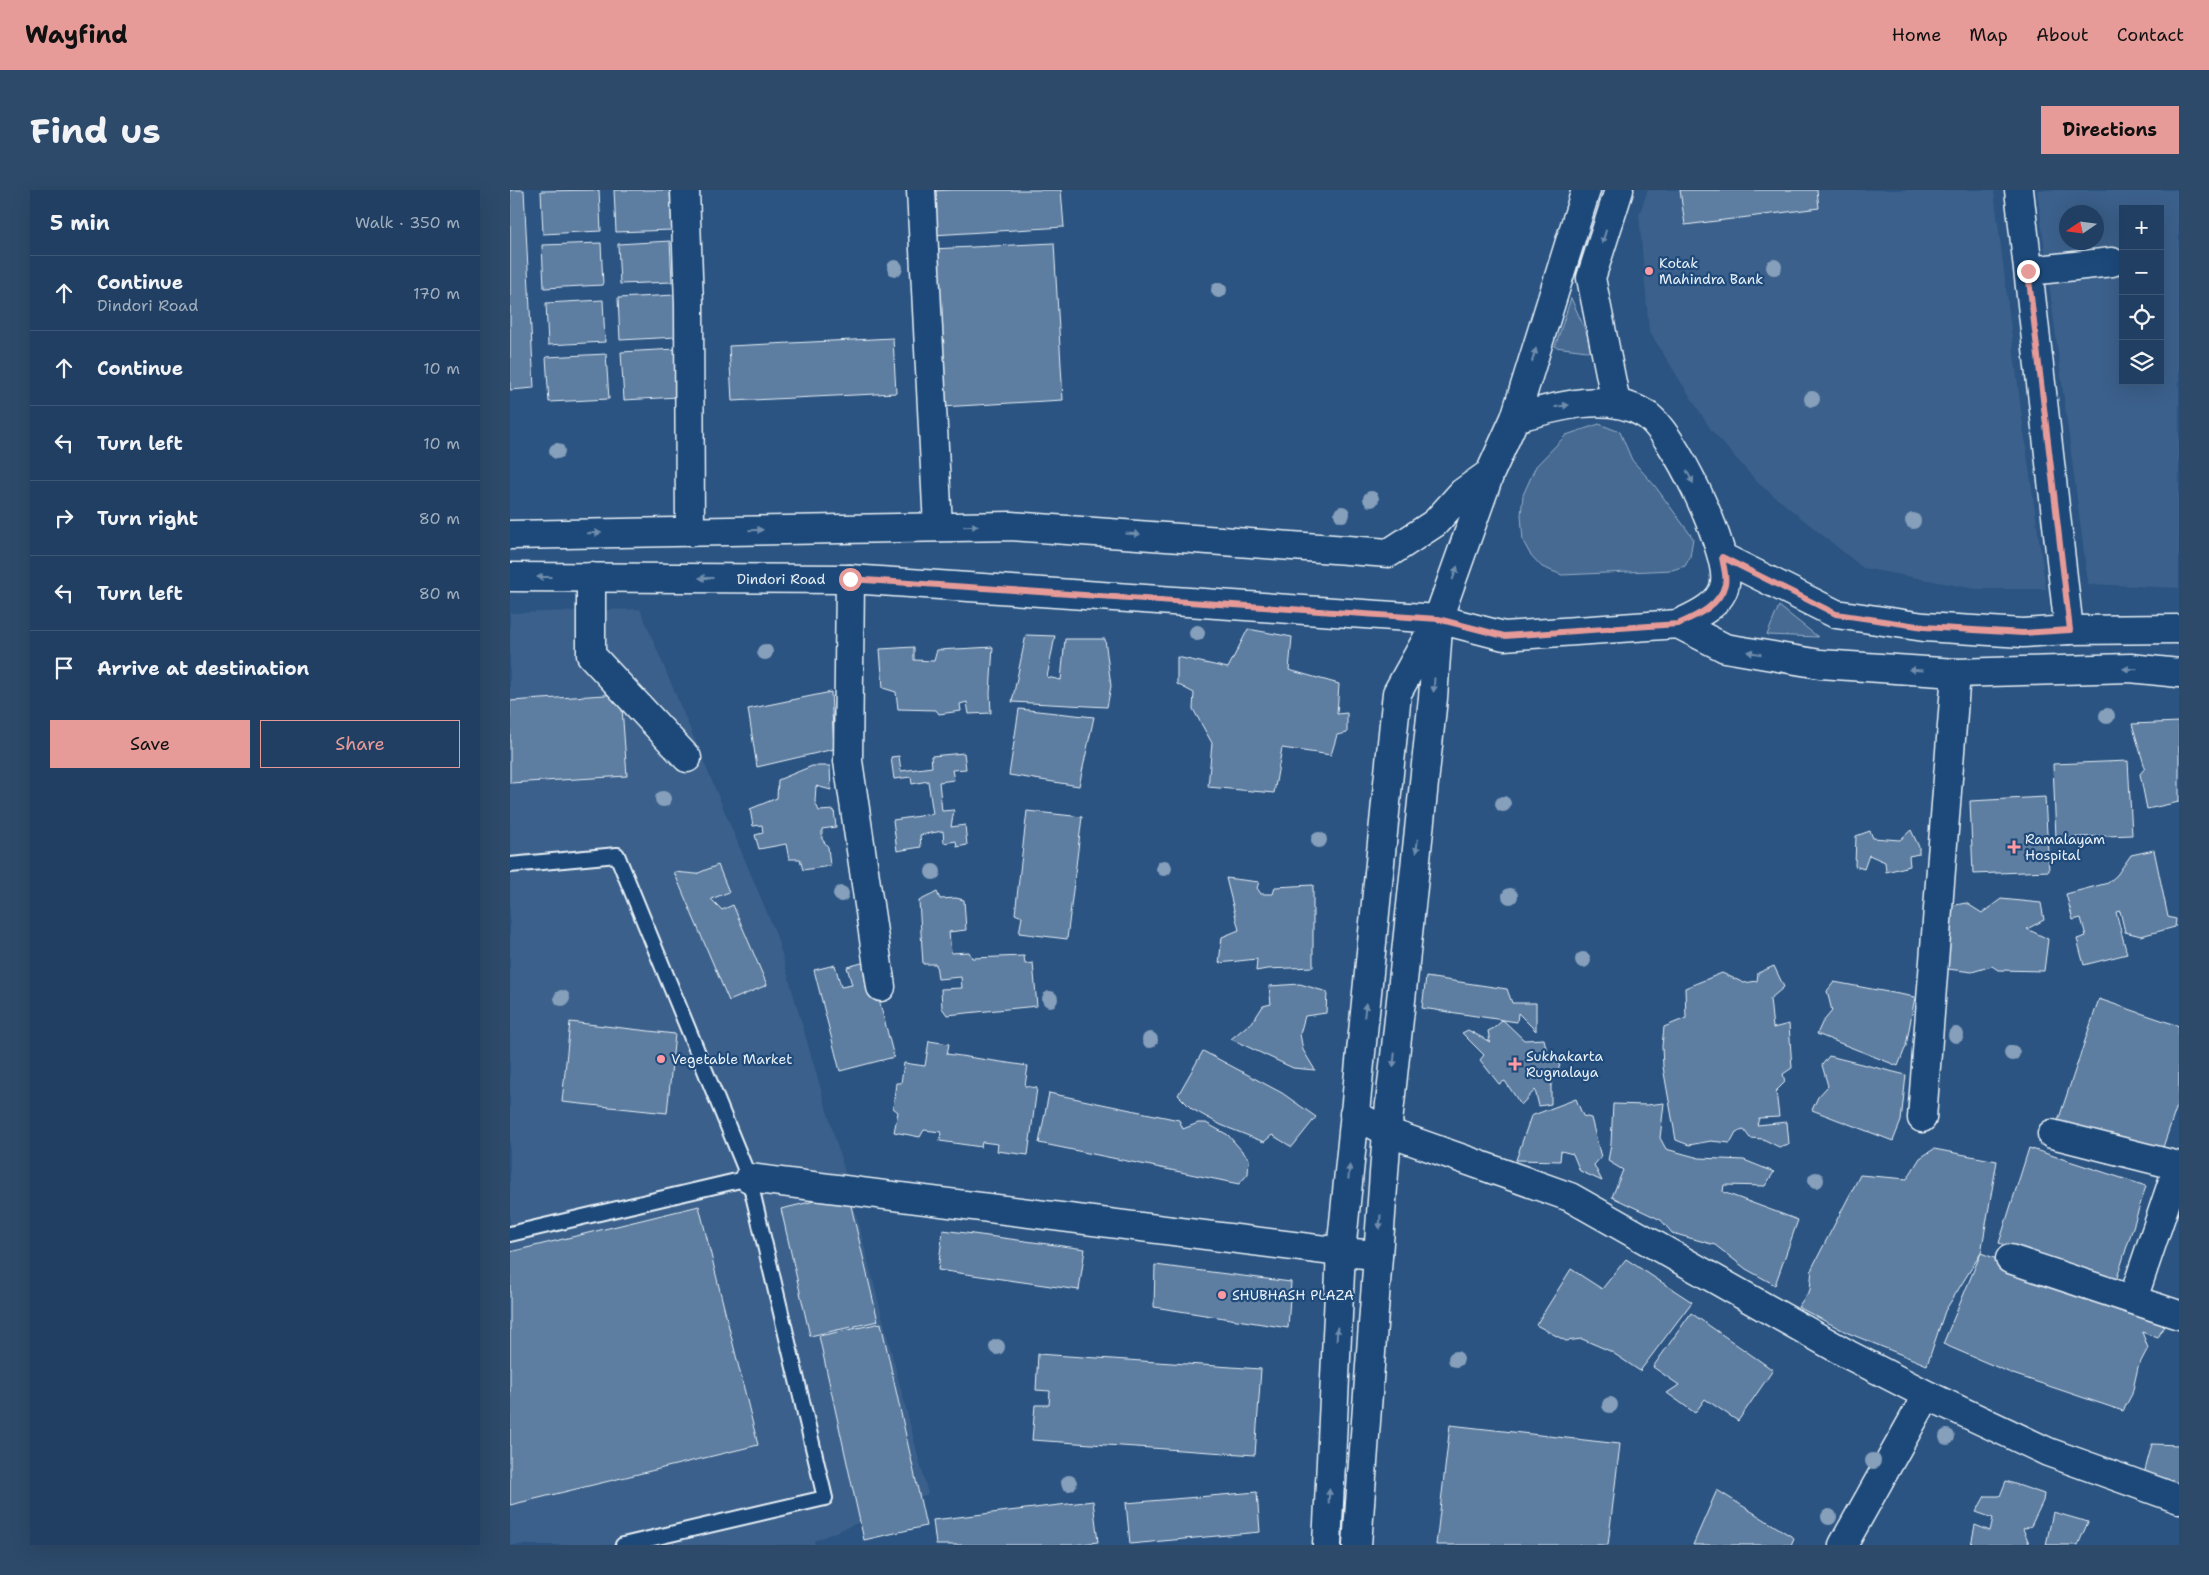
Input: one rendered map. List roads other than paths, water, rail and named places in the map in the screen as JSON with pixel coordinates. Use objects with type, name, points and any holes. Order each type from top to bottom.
[{"type":"main road","points":[[685,190],[689,304],[690,532]]},
{"type":"main road","points":[[921,190],[938,527]]},
{"type":"main road","points":[[1327,1545],[1341,1252],[1397,693],[1438,619],[1490,473],[1516,418],[1586,190]]},
{"type":"main road","points":[[1616,403],[1591,278],[1619,190]]},
{"type":"main road","points":[[2019,190],[2070,630]]},
{"type":"main road","points":[[2028,271],[2112,262]]},
{"type":"main road","points":[[1516,418],[1563,404],[1616,403],[1646,414],[1659,428],[1689,475],[1704,507],[1722,557],[1725,584],[1716,600],[1702,614],[1678,624]]},
{"type":"main road","points":[[510,535],[1011,526],[1389,553],[1435,523],[1462,493],[1490,473]]},
{"type":"main road","points":[[1722,557],[1836,614],[1924,627],[2023,633],[2070,630],[2179,629]]},
{"type":"main road","name":"Dindori Road","points":[[510,577],[850,579],[1438,619],[1504,636],[1678,624]]},
{"type":"main road","points":[[591,577],[591,655],[687,758]]},
{"type":"main road","points":[[850,579],[848,761],[881,986]]},
{"type":"main road","points":[[1357,1545],[1387,1132],[1433,698],[1438,619]]},
{"type":"main road","points":[[1678,624],[1725,648],[1820,664],[1956,673],[2130,668],[2179,673]]},
{"type":"main road","points":[[1922,1118],[1956,673]]},
{"type":"main road","points":[[1354,1114],[1387,1132],[1570,1197],[1849,1355],[1927,1395],[2048,1452],[2179,1499]]},
{"type":"main road","points":[[2052,1134],[2178,1166],[2133,1300]]},
{"type":"main road","points":[[749,1178],[1341,1252],[1378,1255]]},
{"type":"main road","points":[[2010,1259],[2179,1315]]},
{"type":"main road","points":[[1843,1545],[1927,1395]]},
{"type":"lane","points":[[510,865],[617,855],[749,1178],[825,1498],[624,1545]]},
{"type":"lane","points":[[510,1234],[749,1178]]},
{"type":"place","name":"Kotak Mahindra Bank","points":[[1649,271]]},
{"type":"place","name":"Ramalayam Hospital","points":[[2014,847]]},
{"type":"place","name":"Vegetable Market","points":[[661,1059]]},
{"type":"place","name":"Sukhakarta Rugnalaya","points":[[1515,1064]]},
{"type":"place","name":"SHUBHASH PLAZA","points":[[1222,1295]]}]
